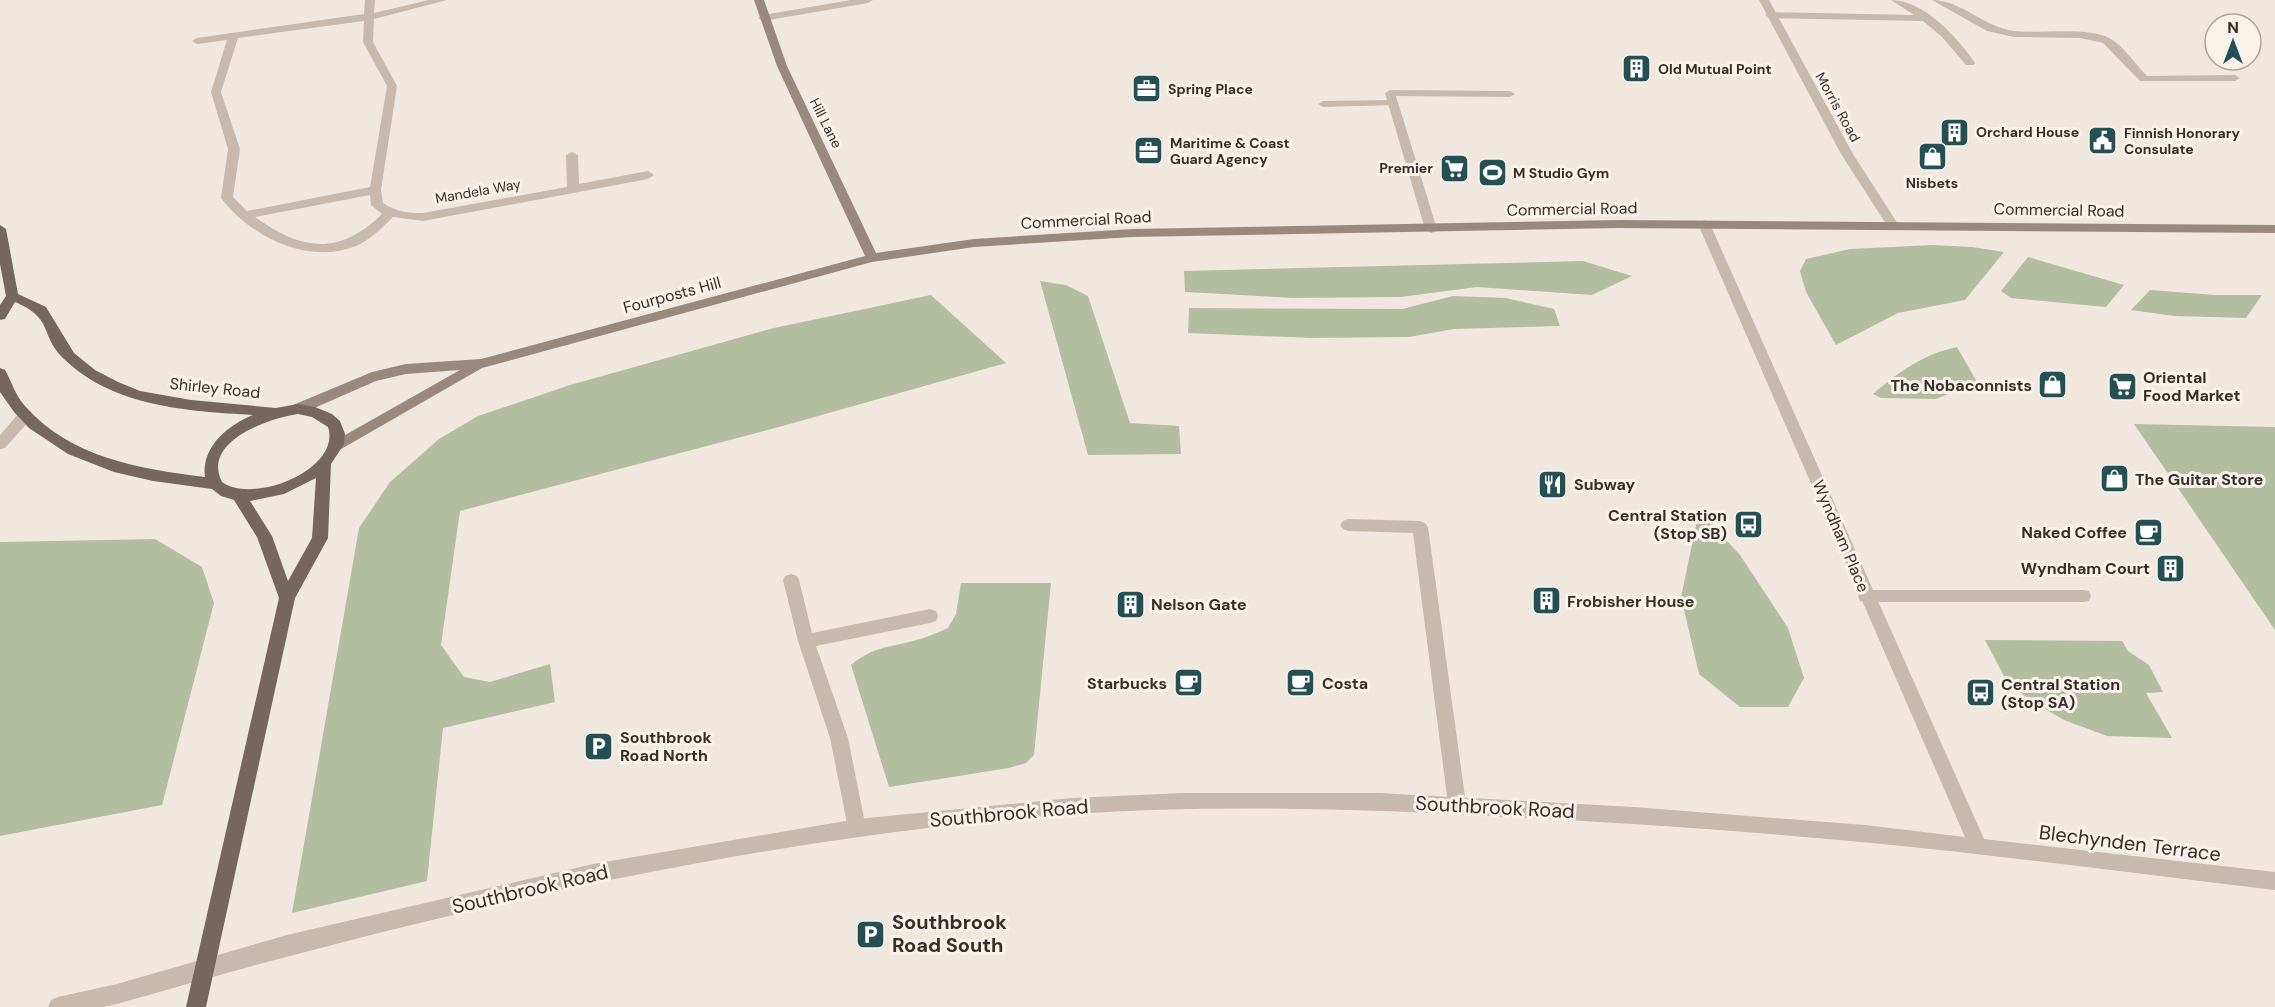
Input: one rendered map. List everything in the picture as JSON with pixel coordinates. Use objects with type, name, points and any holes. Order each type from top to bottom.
[{"type":"main road","points":[[0,230],[12,296],[0,316]]},
{"type":"main road","name":"Shirley Road","points":[[12,296],[44,312],[56,340],[69,357],[106,386],[176,404],[277,412]]},
{"type":"main road","points":[[0,373],[3,388],[24,417],[94,460],[132,472],[214,484]]},
{"type":"main road","points":[[298,409],[314,410],[327,416],[336,423],[339,434],[336,447],[324,464],[310,476],[275,492],[239,496],[224,492],[214,484],[209,472],[212,458],[221,444],[237,430],[277,412],[298,409]]},
{"type":"main road","points":[[196,1007],[222,881],[287,598],[320,538],[324,464]]},
{"type":"main road","points":[[239,496],[264,537],[287,598]]},
{"type":"street","points":[[233,37],[216,92],[234,149],[227,198],[242,216],[270,234],[302,246],[326,248],[346,245],[360,239],[389,214],[376,205],[375,190],[392,86],[368,42],[370,0]]},
{"type":"street","points":[[197,41],[368,17],[442,0]]},
{"type":"street","name":"Hill Lane","points":[[759,0],[775,54],[851,206],[872,258]]},
{"type":"street","points":[[764,18],[868,0]]},
{"type":"street","name":"Morris Road","points":[[1764,0],[1770,15],[1847,154],[1892,224]]},
{"type":"street","points":[[1896,0],[1929,18],[1953,40],[1970,63]]},
{"type":"street","points":[[1937,0],[1991,29],[2014,34],[2080,35],[2107,41],[2144,79],[2235,78]]},
{"type":"street","points":[[1770,15],[1929,18]]},
{"type":"street","points":[[1431,229],[1390,93],[1510,94]]},
{"type":"street","points":[[1323,104],[1392,103]]},
{"type":"street","points":[[572,155],[573,189]]},
{"type":"street","name":"Mandela Way","points":[[389,214],[401,217],[423,217],[648,175]]},
{"type":"street","points":[[242,216],[375,190]]},
{"type":"street","name":"Commercial Road","points":[[872,258],[945,246],[1053,237],[1431,229],[1704,224],[1892,224],[2275,229]]},
{"type":"street","name":"Wyndham Place","points":[[1704,224],[1866,596],[1980,848]]},
{"type":"street","name":"Fourposts Hill","points":[[298,409],[372,377],[406,369],[481,364],[872,258]]},
{"type":"street","name":"Fourposts Hill","points":[[336,447],[481,364]]},
{"type":"street","points":[[0,444],[24,417]]},
{"type":"street","points":[[1348,525],[1420,527],[1457,804]]},
{"type":"street","points":[[790,580],[806,641],[839,738],[857,828]]},
{"type":"street","points":[[1866,596],[2083,596]]},
{"type":"street","points":[[806,641],[930,616]]},
{"type":"street","name":"Southbrook Road","points":[[58,1007],[117,994],[287,945],[593,873],[857,828],[1028,809],[1184,801],[1378,801],[1457,804],[1818,830],[1980,848]]},
{"type":"street","name":"Blechynden Terrace","points":[[1980,848],[2275,881]]},
{"type":"green space","points":[[1933,245],[1972,247],[2004,252],[1965,300],[1898,313],[1836,345],[1806,292],[1800,271],[1806,259],[1850,249]]},
{"type":"green space","points":[[2028,257],[2124,285],[2106,307],[2011,298],[2001,291]]},
{"type":"green space","points":[[1583,261],[1632,276],[1592,295],[1477,287],[1401,297],[1293,298],[1185,292],[1184,271]]},
{"type":"green space","points":[[1040,281],[1066,285],[1088,296],[1130,423],[1179,426],[1181,454],[1088,455]]},
{"type":"green space","points":[[2150,290],[2215,295],[2262,295],[2246,318],[2174,316],[2131,310]]},
{"type":"green space","points":[[931,295],[1006,363],[779,427],[460,511],[441,645],[464,677],[490,682],[550,664],[555,702],[443,728],[427,881],[292,913],[359,528],[390,482],[439,439],[478,416],[570,385],[774,328]]},
{"type":"green space","points":[[1453,296],[1506,298],[1554,309],[1560,326],[1454,329],[1409,337],[1312,338],[1188,333],[1189,308],[1402,309]]},
{"type":"green space","points":[[1957,347],[1977,382],[1936,399],[1881,398],[1873,394],[1892,378],[1922,359]]},
{"type":"green space","points":[[2134,424],[2275,427],[2275,630]]},
{"type":"green space","points":[[1699,511],[1740,555],[1788,628],[1804,678],[1788,707],[1740,707],[1699,674],[1681,597]]},
{"type":"green space","points":[[155,539],[202,567],[214,603],[162,805],[0,836],[0,542]]},
{"type":"green space","points":[[961,583],[1051,583],[1034,755],[1026,763],[1009,768],[889,787],[851,665],[873,651],[922,638],[948,628],[956,614]]},
{"type":"green space","points":[[1985,640],[2122,641],[2128,651],[2149,665],[2163,692],[2146,693],[2172,738],[2107,736],[2064,720],[2028,699],[2005,678]]},
{"type":"place","name":"Old Mutual Point","points":[[1637,69]]},
{"type":"place","name":"Spring Place","points":[[1147,89]]},
{"type":"place","name":"Orchard House","points":[[1955,132]]},
{"type":"place","name":"Finnish Honorary Consulate","points":[[2103,141]]},
{"type":"place","name":"Maritime & Coast Guard Agency","points":[[1149,151]]},
{"type":"place","name":"Nisbets","points":[[1932,156]]},
{"type":"place","name":"Premier","points":[[1454,168]]},
{"type":"place","name":"M Studio Gym","points":[[1492,173]]},
{"type":"place","name":"The Nobaconnists","points":[[2053,385]]},
{"type":"place","name":"Oriental Food Market","points":[[2122,386]]},
{"type":"place","name":"The Guitar Store","points":[[2114,479]]},
{"type":"place","name":"Subway","points":[[1553,484]]},
{"type":"place","name":"Central Station (Stop SB)","points":[[1748,524]]},
{"type":"place","name":"Naked Coffee","points":[[2148,532]]},
{"type":"place","name":"Wyndham Court","points":[[2171,568]]},
{"type":"place","name":"Frobisher House","points":[[1546,601]]},
{"type":"place","name":"Nelson Gate","points":[[1130,604]]},
{"type":"place","name":"Starbucks","points":[[1188,683]]},
{"type":"place","name":"Costa","points":[[1301,683]]},
{"type":"place","name":"Central Station (Stop SA)","points":[[1980,693]]},
{"type":"place","name":"Southbrook Road North","points":[[599,746]]},
{"type":"place","name":"Southbrook Road South","points":[[871,934]]}]
